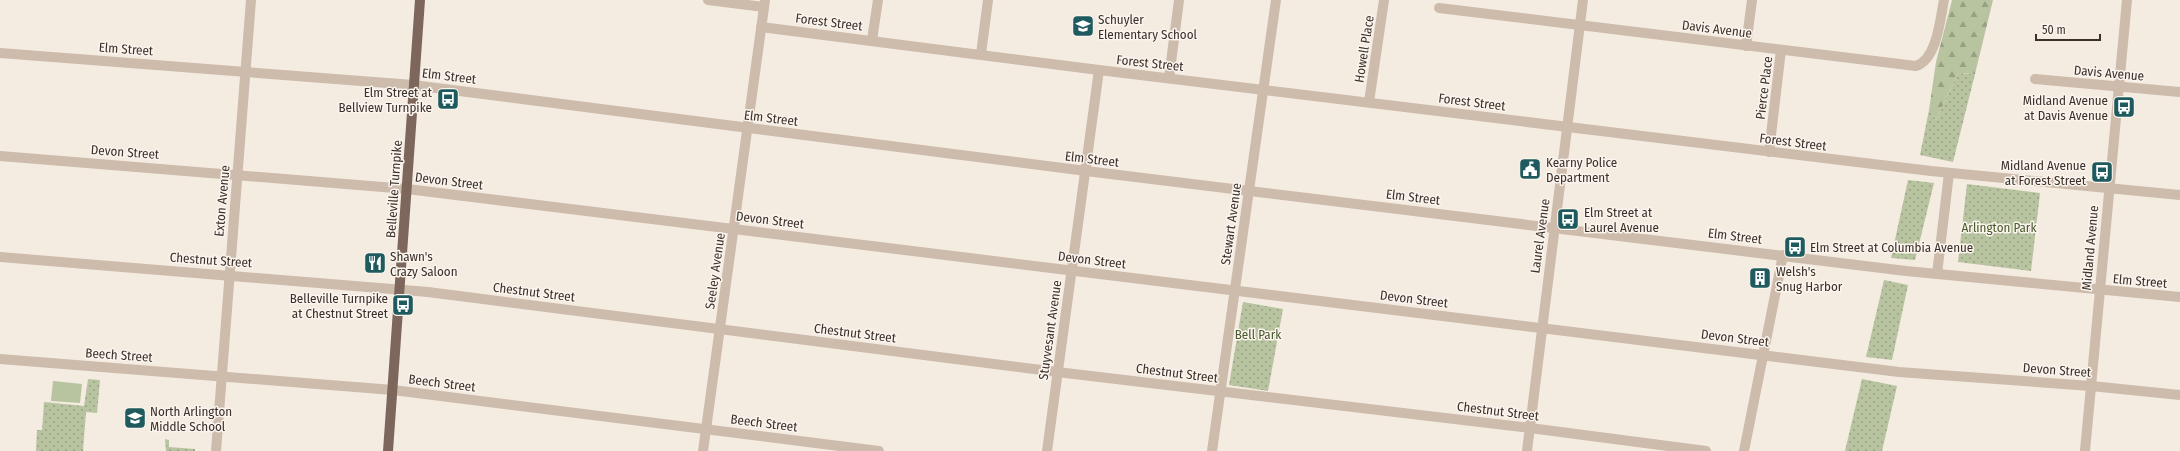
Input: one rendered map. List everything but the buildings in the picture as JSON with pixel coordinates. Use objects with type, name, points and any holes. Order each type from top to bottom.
[{"type":"main road","name":"Belleville Turnpike","points":[[388,451],[420,0]]},
{"type":"street","name":"Exton Avenue","points":[[216,451],[251,0]]},
{"type":"street","points":[[708,0],[765,3]]},
{"type":"street","points":[[872,40],[878,0]]},
{"type":"street","points":[[981,54],[988,0]]},
{"type":"street","points":[[1169,78],[1179,0]]},
{"type":"street","name":"Stewart Avenue","points":[[1212,451],[1276,0]]},
{"type":"street","name":"Howell Place","points":[[1369,102],[1384,0]]},
{"type":"street","name":"Laurel Avenue","points":[[1527,451],[1541,327],[1568,127],[1583,0]]},
{"type":"street","name":"Pierce Place","points":[[1746,46],[1752,0]]},
{"type":"street","name":"Davis Avenue","points":[[1439,8],[1916,66],[1922,64],[1932,53],[1944,0]]},
{"type":"street","name":"Midland Avenue","points":[[2085,451],[2108,188],[2127,0]]},
{"type":"street","name":"Seeley Avenue","points":[[703,451],[765,3]]},
{"type":"street","name":"Forest Street","points":[[761,27],[1769,152],[1949,173],[1998,176],[2180,195]]},
{"type":"street","name":"Pierce Place","points":[[1769,152],[1782,50]]},
{"type":"street","name":"Elm Street","points":[[0,52],[413,85],[1086,171],[1938,274],[2180,297]]},
{"type":"street","name":"Stuyvesant Avenue","points":[[1047,451],[1099,70]]},
{"type":"street","name":"Davis Avenue","points":[[2035,79],[2180,92]]},
{"type":"street","name":"Devon Street","points":[[0,156],[237,174],[407,189],[1899,372],[2090,386],[2180,395]]},
{"type":"street","points":[[1938,274],[1949,173]]},
{"type":"street","points":[[1744,451],[1783,255]]},
{"type":"street","name":"Chestnut Street","points":[[0,257],[229,274],[400,289],[1057,372],[1530,428],[1706,451]]},
{"type":"street","name":"Beech Street","points":[[0,359],[393,390],[879,451]]},
{"type":"green space","points":[[1952,0],[1993,0],[1975,74],[1958,73],[1936,120],[1929,110],[1936,62]]},
{"type":"green space","points":[[1958,73],[1975,74],[1953,162],[1920,155],[1929,110],[1936,120]]},
{"type":"green space","points":[[1908,180],[1934,183],[1915,260],[1891,258]]},
{"type":"green space","name":"Arlington Park","points":[[1967,184],[2040,193],[2031,271],[1958,262]]},
{"type":"green space","points":[[1884,280],[1908,285],[1892,360],[1866,357]]},
{"type":"green space","name":"Bell Park","points":[[1243,302],[1283,309],[1268,391],[1229,385]]},
{"type":"green space","points":[[88,379],[100,380],[97,413],[86,412],[83,451],[36,451],[37,430],[42,430],[44,402],[84,406]]},
{"type":"green space","points":[[1862,379],[1897,386],[1882,451],[1845,451]]},
{"type":"green space","points":[[53,381],[82,384],[80,403],[51,401]]},
{"type":"green space","points":[[165,439],[169,440],[169,447],[195,449],[195,451],[166,451]]},
{"type":"place","name":"Schuyler Elementary School","points":[[1083,26]]},
{"type":"place","name":"Elm Street at Bellview Turnpike","points":[[448,99]]},
{"type":"place","name":"Midland Avenue at Davis Avenue","points":[[2124,107]]},
{"type":"place","name":"Kearny Police Department","points":[[1530,169]]},
{"type":"place","name":"Midland Avenue at Forest Street","points":[[2102,172]]},
{"type":"place","name":"Elm Street at Laurel Avenue","points":[[1568,219]]},
{"type":"place","name":"Elm Street at Columbia Avenue","points":[[1795,247]]},
{"type":"place","name":"Shawn's Crazy Saloon","points":[[375,263]]},
{"type":"place","name":"Welsh's Snug Harbor","points":[[1760,278]]},
{"type":"place","name":"Belleville Turnpike at Chestnut Street","points":[[403,305]]},
{"type":"place","name":"North Arlington Middle School","points":[[135,418]]}]
